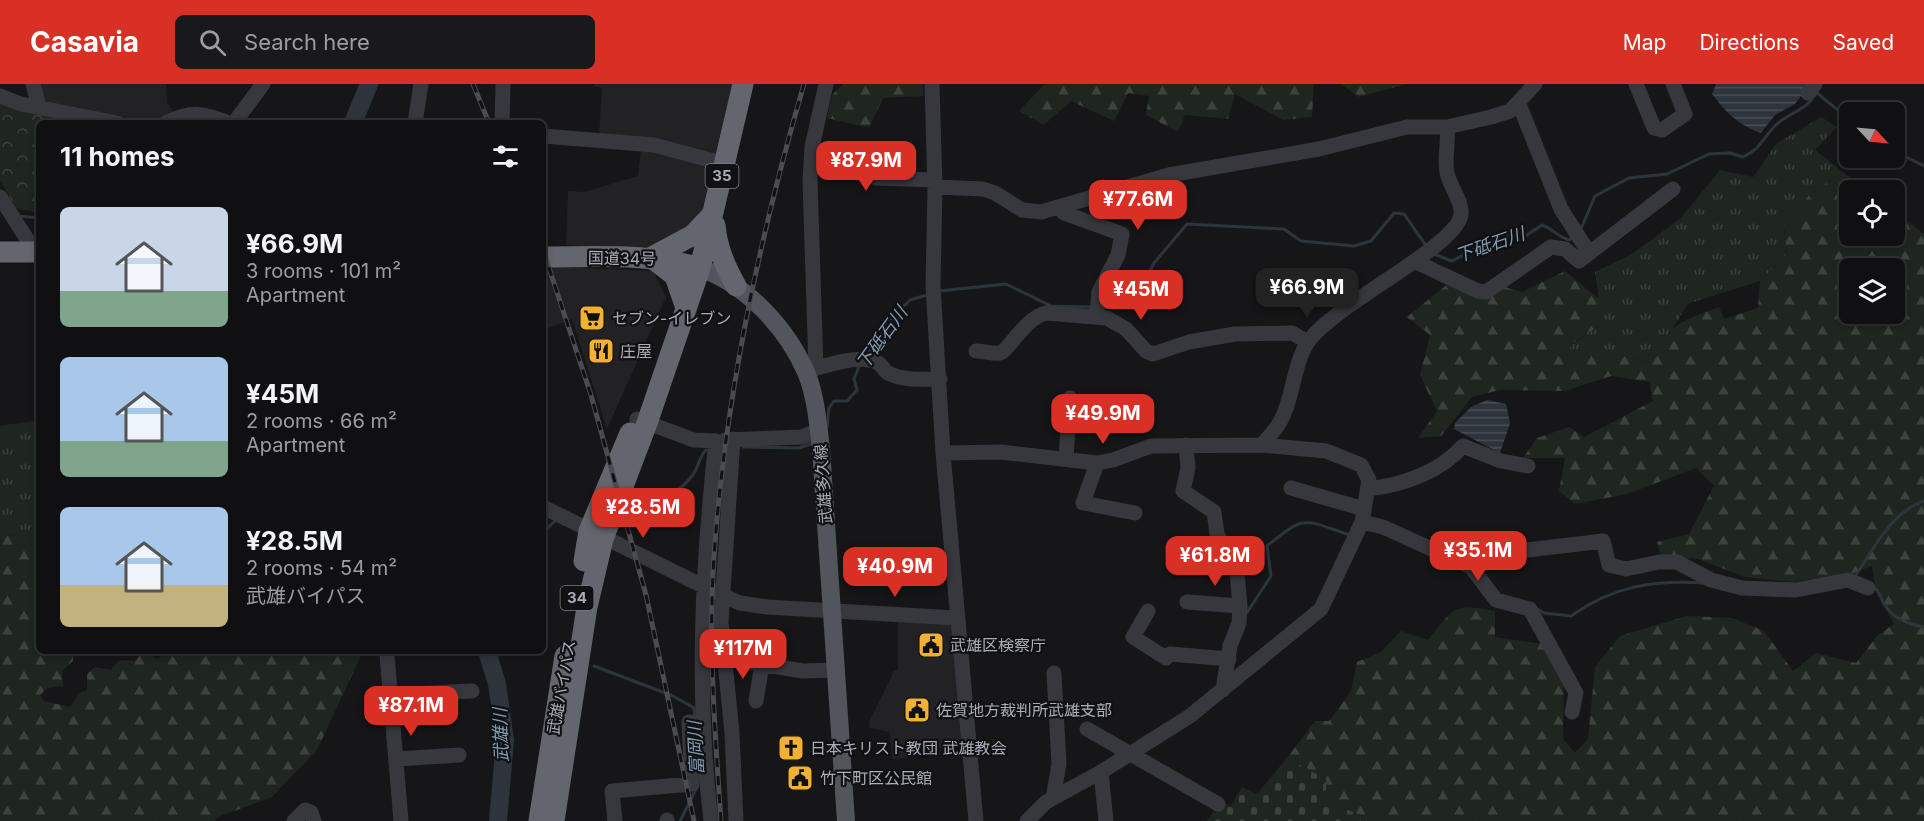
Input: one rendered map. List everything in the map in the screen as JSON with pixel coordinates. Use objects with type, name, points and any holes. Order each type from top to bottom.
[{"type":"highway","name":"35","points":[[700,268],[743,84]]},
{"type":"highway","points":[[686,308],[675,276],[651,258],[693,235],[714,212]]},
{"type":"highway","points":[[714,212],[716,239],[724,265],[736,286]]},
{"type":"highway","points":[[0,252],[36,253]]},
{"type":"highway","name":"国道34号","points":[[546,257],[670,259],[700,268]]},
{"type":"highway","name":"武雄バイパス","points":[[539,821],[560,687],[596,535],[657,389],[700,268]]},
{"type":"highway","name":"武雄バイパス","points":[[554,821],[596,535]]},
{"type":"main road","name":"武雄多久線","points":[[700,268],[736,286],[763,310],[812,371],[819,430],[846,821]]},
{"type":"street","points":[[33,84],[39,106]]},
{"type":"street","points":[[236,120],[263,84]]},
{"type":"street","points":[[415,120],[421,84]]},
{"type":"street","points":[[502,120],[503,84]]},
{"type":"street","points":[[826,84],[812,147],[810,182],[812,371],[863,361],[878,363],[886,372],[903,379],[940,379]]},
{"type":"street","points":[[932,84],[935,184],[934,291],[943,453],[976,821]]},
{"type":"street","points":[[812,147],[876,178],[983,189],[995,193],[1022,210],[1041,212],[1169,175],[1319,149],[1407,127],[1447,127],[1510,111],[1519,104],[1535,84]]},
{"type":"street","points":[[1636,84],[1654,128],[1662,130],[1685,114],[1673,84]]},
{"type":"street","points":[[0,96],[103,120]]},
{"type":"street","points":[[1519,104],[1561,209],[1589,253]]},
{"type":"street","points":[[173,120],[193,112],[205,113],[222,120]]},
{"type":"street","points":[[1262,445],[1281,420],[1308,342],[1335,314],[1424,254],[1456,224],[1461,216],[1460,207],[1446,170],[1449,144],[1447,127]]},
{"type":"street","points":[[546,136],[654,145],[725,164]]},
{"type":"street","points":[[1424,254],[1486,292],[1551,247],[1564,249],[1579,261],[1673,189]]},
{"type":"street","points":[[1059,207],[1064,213],[1122,234],[1118,255],[1099,292],[1097,308]]},
{"type":"street","points":[[8,209],[36,253]]},
{"type":"street","points":[[976,351],[998,353],[1004,351],[1016,333],[1039,314],[1097,308],[1116,322],[1146,351],[1154,354],[1189,342],[1236,334],[1292,333],[1308,342]]},
{"type":"street","points":[[1066,458],[1071,398]]},
{"type":"street","points":[[642,421],[694,440],[802,437],[819,430]]},
{"type":"street","points":[[733,439],[721,595],[722,652],[731,724],[736,821]]},
{"type":"street","points":[[711,821],[704,723],[704,587],[716,441]]},
{"type":"street","points":[[1186,445],[1188,468],[1183,491],[1214,512],[1217,534],[1237,572],[1239,623],[1223,690]]},
{"type":"street","points":[[943,453],[1001,452],[1097,463],[1113,460],[1151,446],[1262,445],[1326,451],[1350,460],[1367,472],[1368,489],[1363,515],[1321,609],[1191,716],[1101,772],[1053,798],[1027,821]]},
{"type":"street","points":[[1368,489],[1382,488],[1428,473],[1449,462],[1463,446],[1501,461],[1528,466]]},
{"type":"street","points":[[1097,463],[1083,503],[1135,513]]},
{"type":"street","points":[[1291,488],[1363,515],[1383,527],[1472,567],[1496,600],[1530,609],[1576,693],[1572,712]]},
{"type":"street","points":[[556,514],[740,603],[767,607],[957,618]]},
{"type":"street","points":[[1472,567],[1519,551],[1603,541],[1609,566],[1626,569],[1659,562],[1677,562],[1711,580],[1742,588],[1797,590],[1857,583]]},
{"type":"street","points":[[1187,602],[1240,606]]},
{"type":"street","points":[[1148,611],[1133,637],[1166,658],[1170,654],[1229,659]]},
{"type":"street","points":[[387,655],[401,821]]},
{"type":"street","points":[[756,700],[757,664],[803,671],[836,670]]},
{"type":"street","points":[[1053,673],[1059,764],[1053,798]]},
{"type":"street","points":[[391,694],[472,691]]},
{"type":"street","points":[[615,821],[612,791],[692,784],[689,722],[704,723]]},
{"type":"street","points":[[1087,729],[1218,804]]},
{"type":"street","points":[[396,759],[459,755]]},
{"type":"street","points":[[1101,772],[1106,821]]},
{"type":"street","points":[[294,821],[305,810],[311,812],[314,821]]},
{"type":"shaded area","points":[[37,84],[166,84],[167,103],[175,114],[164,120],[118,120],[42,103]]},
{"type":"shaded area","points":[[594,84],[734,84],[717,157],[599,136],[602,88]]},
{"type":"shaded area","points":[[1716,84],[1810,84],[1795,104],[1775,115],[1761,133],[1734,118],[1722,107],[1712,94]]},
{"type":"shaded area","points":[[641,149],[715,164],[704,214],[671,243],[640,249],[566,245],[568,191],[584,192],[638,176]]},
{"type":"shaded area","points":[[546,266],[653,271],[666,297],[607,429],[572,319],[546,329]]},
{"type":"shaded area","points":[[1487,400],[1506,404],[1510,423],[1500,453],[1454,429],[1455,423],[1471,407]]},
{"type":"shaded area","points":[[898,618],[947,623],[951,626],[966,745],[916,751],[916,757],[892,759],[890,732],[870,728],[869,722],[894,671],[898,670]]},
{"type":"green space","points":[[843,84],[923,84],[923,96],[883,98],[869,128],[827,118],[832,95]]},
{"type":"green space","points":[[1045,84],[1314,84],[1312,117],[1283,120],[1235,94],[1228,119],[1185,115],[1178,132],[1146,115],[1149,96],[1128,93],[1114,121],[1071,101],[1044,125],[1019,111]]},
{"type":"green space","points":[[1341,84],[1406,84],[1359,97]]},
{"type":"green space","points":[[0,102],[76,120],[36,120],[36,212],[16,208],[0,181]]},
{"type":"green space","points":[[1821,117],[1837,127],[1815,150],[1843,172],[1809,195],[1784,227],[1787,254],[1760,281],[1687,304],[1652,362],[1599,351],[1574,356],[1569,347],[1599,326],[1604,311],[1599,299],[1595,272],[1632,254],[1681,218],[1720,170],[1753,177],[1776,144]]},
{"type":"green space","points":[[1843,172],[1854,180],[1839,180],[1839,246],[1905,246],[1905,219],[1924,234],[1924,821],[1361,821],[1360,815],[1326,801],[1325,778],[1287,758],[1315,721],[1329,721],[1351,691],[1357,662],[1381,652],[1401,631],[1428,640],[1450,614],[1462,608],[1495,611],[1495,637],[1551,645],[1564,670],[1563,739],[1575,753],[1588,739],[1595,667],[1620,636],[1687,616],[1732,618],[1764,631],[1793,671],[1816,653],[1856,663],[1877,636],[1894,624],[1876,591],[1872,566],[1851,574],[1792,582],[1745,577],[1698,559],[1661,556],[1657,542],[1689,534],[1714,486],[1696,468],[1627,494],[1575,504],[1559,491],[1565,458],[1523,458],[1537,438],[1569,427],[1584,437],[1653,401],[1649,382],[1611,376],[1565,391],[1500,390],[1472,397],[1441,436],[1418,438],[1437,411],[1420,375],[1430,335],[1407,317],[1449,283],[1470,295],[1481,297],[1487,296],[1501,286],[1522,292],[1565,271],[1599,299],[1605,311],[1599,326],[1569,346],[1574,356],[1599,351],[1651,362],[1670,331],[1694,316],[1719,307],[1724,319],[1758,308],[1760,281],[1787,254],[1784,227],[1809,195]]},
{"type":"green space","points":[[36,422],[36,536],[0,535],[0,426]]},
{"type":"green space","points":[[0,535],[36,536],[36,654],[73,654],[73,661],[62,671],[63,686],[48,688],[40,695],[44,701],[70,707],[79,693],[87,690],[87,674],[95,667],[111,670],[119,660],[134,661],[141,654],[158,659],[164,654],[362,654],[317,750],[272,797],[218,817],[215,821],[0,821]]},
{"type":"green space","points":[[1287,758],[1326,779],[1326,801],[1360,815],[1361,821],[1207,821],[1220,801],[1231,806],[1242,787],[1257,794]]},
{"type":"waterway","name":"武雄川","points":[[354,120],[369,84]]},
{"type":"waterway","points":[[1817,93],[1839,111]]},
{"type":"waterway","name":"下砥石川","points":[[1580,231],[1595,196],[1629,178],[1667,174],[1709,154],[1730,153],[1743,157],[1758,146],[1777,124],[1802,108],[1815,95]]},
{"type":"waterway","points":[[1905,156],[1924,166]]},
{"type":"waterway","name":"下砥石川","points":[[1101,307],[1114,308],[1137,298],[1154,263],[1187,224],[1284,229],[1301,241],[1354,246],[1371,241],[1394,213],[1404,214],[1427,247]]},
{"type":"waterway","points":[[19,216],[36,218]]},
{"type":"waterway","name":"下砥石川","points":[[1434,254],[1452,261],[1488,242],[1507,236],[1527,235],[1542,225],[1565,239],[1569,240],[1573,237]]},
{"type":"waterway","name":"下砥石川","points":[[939,291],[1006,284],[1051,306],[1092,307]]},
{"type":"waterway","name":"下砥石川","points":[[868,354],[894,316],[910,300],[930,294]]},
{"type":"waterway","name":"下砥石川","points":[[827,427],[829,408],[834,401],[847,401],[857,390],[854,379],[860,364]]},
{"type":"waterway","name":"下砥石川","points":[[743,447],[799,448],[813,443]]},
{"type":"waterway","name":"下砥石川","points":[[634,509],[666,497],[680,488],[694,473],[706,450]]},
{"type":"waterway","points":[[1856,575],[1893,522],[1913,506],[1924,501]]},
{"type":"waterway","name":"下砥石川","points":[[546,529],[556,520]]},
{"type":"waterway","points":[[1246,614],[1271,576],[1267,546],[1289,529],[1304,523],[1321,525],[1347,534]]},
{"type":"waterway","points":[[1537,609],[1544,613],[1571,616],[1602,598],[1634,587],[1685,582],[1704,583]]},
{"type":"waterway","points":[[1873,586],[1886,608],[1895,616],[1924,627]]},
{"type":"waterway","name":"武雄川","points":[[488,654],[497,684],[505,740],[498,821]]},
{"type":"waterway","name":"富岡川","points":[[594,666],[673,696],[694,708],[695,718]]},
{"type":"waterway","name":"富岡川","points":[[680,821],[697,787]]},
{"type":"railway","points":[[473,84],[488,120]]},
{"type":"railway","points":[[721,821],[713,689],[712,623],[712,590],[719,497],[735,377],[746,318],[772,201],[804,84]]},
{"type":"railway","points":[[546,259],[591,395],[646,595],[694,821]]},
{"type":"place","name":"セブン-イレブン","points":[[592,318]]},
{"type":"place","name":"庄屋","points":[[601,351]]},
{"type":"place","name":"武雄区検察庁","points":[[931,645]]},
{"type":"place","name":"佐賀地方裁判所武雄支部","points":[[917,710]]},
{"type":"place","name":"日本キリスト教団 武雄教会","points":[[791,748]]},
{"type":"place","name":"竹下町区公民館","points":[[800,778]]}]
